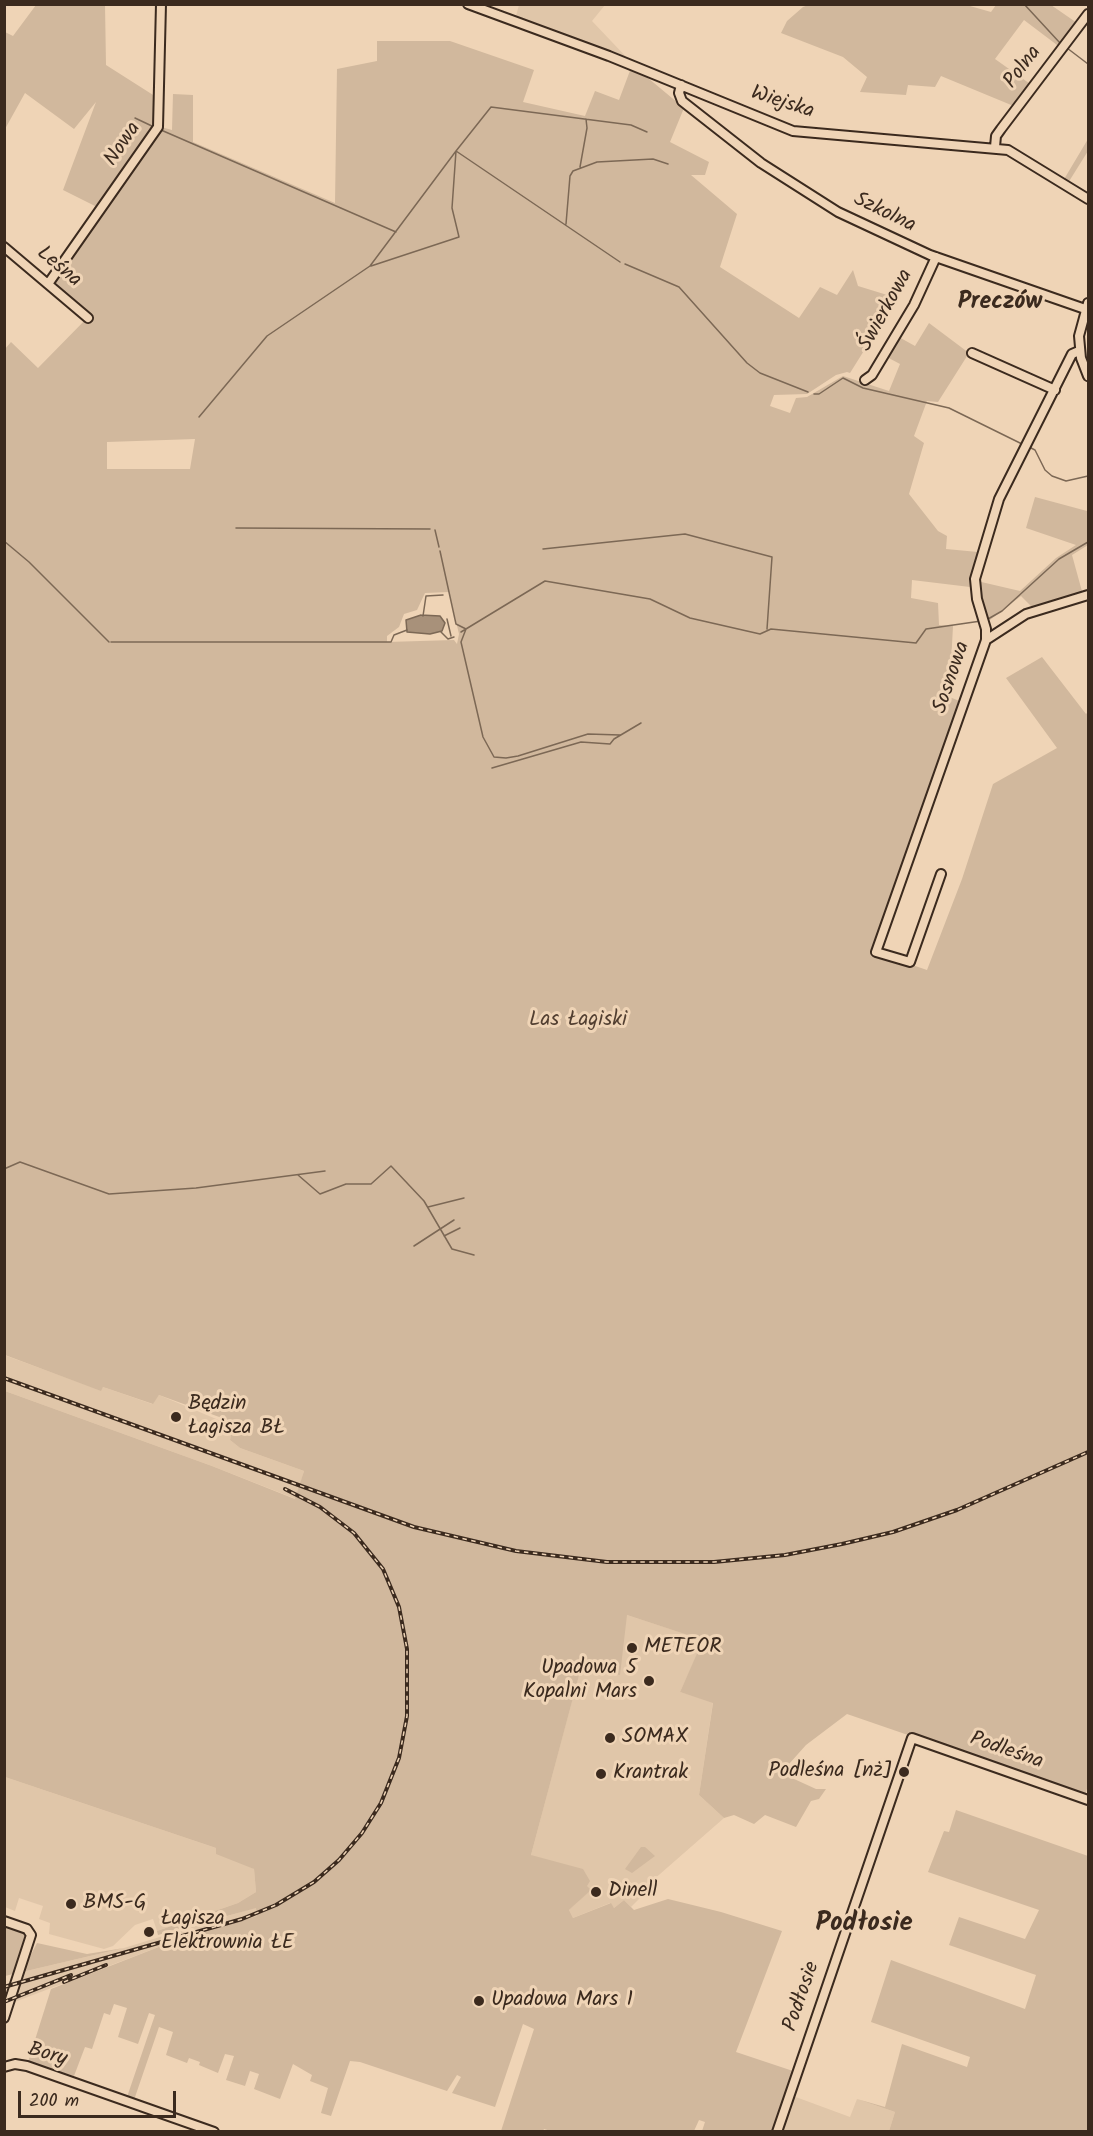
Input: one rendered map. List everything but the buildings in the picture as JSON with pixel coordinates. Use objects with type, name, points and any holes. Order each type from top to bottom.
[{"type":"street","name":"Nowa","points":[[48,284],[158,127],[161,4]]},
{"type":"street","name":"Wiejska","points":[[468,4],[681,85],[793,131],[995,147],[1020,156],[1089,200]]},
{"type":"street","name":"Polna","points":[[995,147],[996,136],[1089,14]]},
{"type":"street","points":[[681,85],[680,98],[687,105]]},
{"type":"street","points":[[687,105],[691,89]]},
{"type":"street","name":"Szkolna","points":[[687,105],[753,158],[810,195],[869,228],[936,257],[1088,307]]},
{"type":"street","name":"Leśna","points":[[4,247],[88,318]]},
{"type":"street","name":"Świerkowa","points":[[866,380],[872,375],[914,305],[936,257]]},
{"type":"street","name":"Sosnowa","points":[[941,874],[910,962],[876,952],[986,640],[986,629],[975,590],[975,579],[999,499],[1072,354],[1079,351],[1079,336],[1088,307]]},
{"type":"street","points":[[1079,351],[1089,376]]},
{"type":"street","points":[[972,352],[1055,390]]},
{"type":"street","points":[[986,640],[1032,611],[1089,595]]},
{"type":"street","name":"Podleśna","points":[[912,1738],[1089,1800]]},
{"type":"street","name":"Podłosie","points":[[777,2132],[912,1738]]},
{"type":"street","points":[[4,1921],[27,1929],[31,1935],[4,2018]]},
{"type":"street","name":"Bory","points":[[5,2066],[27,2066],[214,2132]]},
{"type":"shaded area","points":[[519,5],[605,5],[592,21],[630,61],[516,16]]},
{"type":"shaded area","points":[[421,615],[440,616],[445,623],[442,631],[430,634],[407,632],[406,620]]},
{"type":"shaded area","points":[[4,1355],[100,1390],[103,1387],[152,1404],[159,1395],[233,1426],[230,1440],[240,1448],[304,1471],[296,1499],[5,1391]]},
{"type":"shaded area","points":[[627,1615],[704,1640],[680,1692],[713,1702],[699,1795],[724,1818],[652,1881],[654,1884],[631,1907],[624,1900],[614,1908],[610,1903],[573,1918],[569,1910],[590,1890],[531,1855],[581,1667]]},
{"type":"shaded area","points":[[5,1777],[216,1848],[254,1869],[256,1892],[238,1903],[157,1931],[153,1919],[135,1925],[113,1946],[104,1949],[49,1934],[50,1923],[39,1919],[43,1906],[19,1898],[15,1911],[5,1907]]},
{"type":"shaded area","points":[[257,1907],[257,1916],[169,1943],[12,2003],[22,1972],[124,1948]]},
{"type":"shaded area","points":[[793,2096],[850,2117],[857,2099],[895,2112],[889,2131],[781,2132]]},
{"type":"green space","points":[[811,4],[963,4],[991,12],[996,5],[1051,5],[1080,25],[1061,48],[1024,20],[995,59],[1033,86],[1016,107],[941,76],[935,87],[908,85],[906,95],[860,92],[867,77],[843,57],[781,33],[787,21],[803,7]]},
{"type":"green space","name":"Las Łagiski","points":[[36,5],[105,5],[106,65],[161,100],[161,127],[172,130],[173,94],[193,95],[193,142],[335,203],[337,69],[377,61],[377,41],[450,41],[534,70],[523,102],[585,116],[595,91],[619,100],[631,68],[642,73],[684,108],[670,142],[709,162],[705,175],[691,175],[737,214],[720,267],[799,318],[820,287],[837,295],[853,270],[858,286],[897,298],[850,373],[836,375],[807,394],[774,395],[770,406],[790,413],[796,398],[807,397],[843,376],[889,391],[900,364],[885,356],[897,336],[915,346],[929,323],[969,353],[938,402],[927,401],[914,436],[924,443],[909,494],[938,531],[947,536],[946,549],[978,552],[970,587],[912,580],[911,598],[938,603],[939,625],[953,626],[951,663],[942,694],[962,702],[874,952],[927,970],[962,879],[993,784],[1057,748],[1006,678],[1042,657],[1086,714],[1088,712],[1088,1785],[1085,1796],[847,1714],[806,1745],[781,1773],[816,1789],[826,1789],[819,1799],[811,1801],[796,1827],[765,1815],[754,1824],[734,1815],[724,1818],[699,1795],[713,1703],[680,1692],[703,1640],[627,1615],[620,1675],[581,1668],[531,1855],[583,1869],[590,1881],[587,1886],[591,1890],[569,1910],[573,1918],[611,1903],[614,1908],[624,1900],[634,1910],[668,1899],[721,1912],[782,1931],[736,2052],[793,2071],[774,2131],[702,2131],[705,2122],[699,2120],[694,2131],[554,2132],[544,2129],[543,2131],[501,2131],[534,2029],[523,2024],[495,2107],[452,2093],[461,2077],[457,2075],[447,2091],[360,2062],[350,2061],[331,2116],[321,2113],[328,2088],[310,2081],[312,2075],[293,2064],[280,2099],[254,2089],[259,2074],[250,2071],[245,2086],[226,2080],[234,2056],[225,2054],[218,2073],[189,2058],[187,2063],[166,2055],[173,2032],[159,2027],[134,2100],[127,2097],[155,2015],[149,2013],[138,2044],[118,2037],[127,2008],[114,2004],[110,2015],[104,2013],[92,2049],[85,2047],[74,2076],[28,2062],[51,1989],[169,1943],[257,1916],[256,1908],[158,1935],[157,1931],[238,1903],[256,1892],[254,1869],[216,1854],[216,1848],[5,1777],[5,1391],[212,1466],[295,1499],[304,1471],[240,1448],[230,1440],[233,1422],[159,1395],[153,1404],[103,1387],[101,1391],[5,1355],[5,349],[11,342],[38,368],[89,316],[50,280],[97,207],[63,190],[96,102],[74,129],[25,93],[5,129],[5,32],[13,36]],"holes":[[[195,439],[190,469],[107,469],[107,442]],[[449,592],[459,634],[457,644],[454,640],[387,642],[387,636],[399,627],[404,614],[417,610],[425,593]]]},
{"type":"green space","points":[[1088,139],[1088,151],[1068,183],[1063,181]]},
{"type":"green space","points":[[1035,497],[1087,511],[1088,509],[1088,545],[1072,555],[1083,595],[1033,608],[1021,596],[990,620],[984,609],[977,581],[1020,591],[1056,558],[1076,545],[1026,528]]},
{"type":"green space","points":[[956,1810],[1088,1856],[1088,2131],[889,2131],[895,2112],[857,2099],[885,2107],[902,2044],[967,2067],[970,2057],[871,2022],[891,1960],[1025,2009],[1036,1975],[949,1945],[959,1917],[1025,1939],[1039,1910],[928,1872],[944,1831],[949,1832]]},
{"type":"green space","points":[[641,1847],[645,1847],[655,1856],[632,1873],[625,1869]]},
{"type":"green space","points":[[5,1925],[22,1931],[27,1938],[17,1973],[5,1976]]},
{"type":"green space","points":[[37,1943],[87,1954],[124,1948],[22,1972]]},
{"type":"waterway","points":[[1024,4],[1060,43]]},
{"type":"waterway","points":[[1067,48],[1088,64]]},
{"type":"waterway","points":[[371,266],[459,237],[452,208],[456,151],[491,107],[631,125],[647,132]]},
{"type":"waterway","points":[[135,118],[154,127]]},
{"type":"waterway","points":[[580,167],[587,128],[586,119]]},
{"type":"waterway","points":[[161,130],[396,232]]},
{"type":"waterway","points":[[199,417],[267,336],[370,266],[456,151],[620,262]]},
{"type":"waterway","points":[[566,224],[570,176],[573,171],[597,162],[653,159],[668,164]]},
{"type":"waterway","points":[[625,264],[679,287],[747,363],[760,373],[808,392]]},
{"type":"waterway","points":[[814,394],[819,394],[843,378],[863,388],[949,408],[1022,444]]},
{"type":"waterway","points":[[1029,447],[1035,450],[1045,470],[1052,476],[1066,481],[1088,476]]},
{"type":"waterway","points":[[236,528],[430,529]]},
{"type":"waterway","points":[[435,530],[439,547]]},
{"type":"waterway","points":[[543,549],[685,534],[772,557],[767,629]]},
{"type":"waterway","points":[[4,541],[29,562],[109,642]]},
{"type":"waterway","points":[[988,619],[1002,611],[1059,559],[1088,542]]},
{"type":"waterway","points":[[440,551],[456,624],[466,629],[461,642],[483,737],[494,757],[518,756],[588,734],[620,735]]},
{"type":"waterway","points":[[461,632],[545,581],[650,599],[690,618],[760,634],[771,629],[916,643],[926,629],[981,621]]},
{"type":"waterway","points":[[423,616],[426,596],[443,595]]},
{"type":"waterway","points":[[447,619],[451,636]]},
{"type":"waterway","points":[[111,642],[391,642],[394,635],[407,630]]},
{"type":"waterway","points":[[441,632],[448,639],[454,637]]},
{"type":"waterway","points":[[492,768],[581,742],[610,744],[614,739],[641,723]]},
{"type":"waterway","points":[[4,1169],[20,1162],[109,1194],[196,1188],[325,1171]]},
{"type":"waterway","points":[[298,1175],[320,1194],[346,1184],[371,1184],[391,1166],[424,1201],[452,1249],[474,1255]]},
{"type":"waterway","points":[[428,1207],[464,1198]]},
{"type":"waterway","points":[[414,1246],[454,1220]]},
{"type":"waterway","points":[[444,1236],[460,1228]]},
{"type":"railway","points":[[4,1378],[414,1527],[516,1551],[607,1562],[714,1562],[785,1555],[842,1544],[893,1532],[957,1510],[1088,1452]]},
{"type":"railway","points":[[4,1987],[242,1919],[276,1905],[314,1882],[339,1860],[362,1833],[381,1803],[399,1758],[407,1716],[407,1649],[399,1607],[383,1569],[354,1533],[320,1507],[285,1489]]},
{"type":"railway","points":[[64,1982],[106,1965]]},
{"type":"railway","points":[[4,2002],[71,1975]]},
{"type":"place","name":"Będzin Łagisza BŁ","points":[[176,1417]]},
{"type":"place","name":"METEOR","points":[[632,1648]]},
{"type":"place","name":"Upadowa 5 Kopalni Mars","points":[[649,1681]]},
{"type":"place","name":"SOMAX","points":[[610,1738]]},
{"type":"place","name":"Podleśna [nż]","points":[[904,1772]]},
{"type":"place","name":"Krantrak","points":[[601,1774]]},
{"type":"place","name":"Dinell","points":[[596,1892]]},
{"type":"place","name":"BMS-G","points":[[71,1904]]},
{"type":"place","name":"Łagisza Elektrownia ŁE","points":[[149,1932]]},
{"type":"place","name":"Upadowa Mars 1","points":[[479,2001]]},
{"type":"district","name":"Preczów","points":[[1000,304]]},
{"type":"district","name":"Podłosie","points":[[864,1925]]}]
